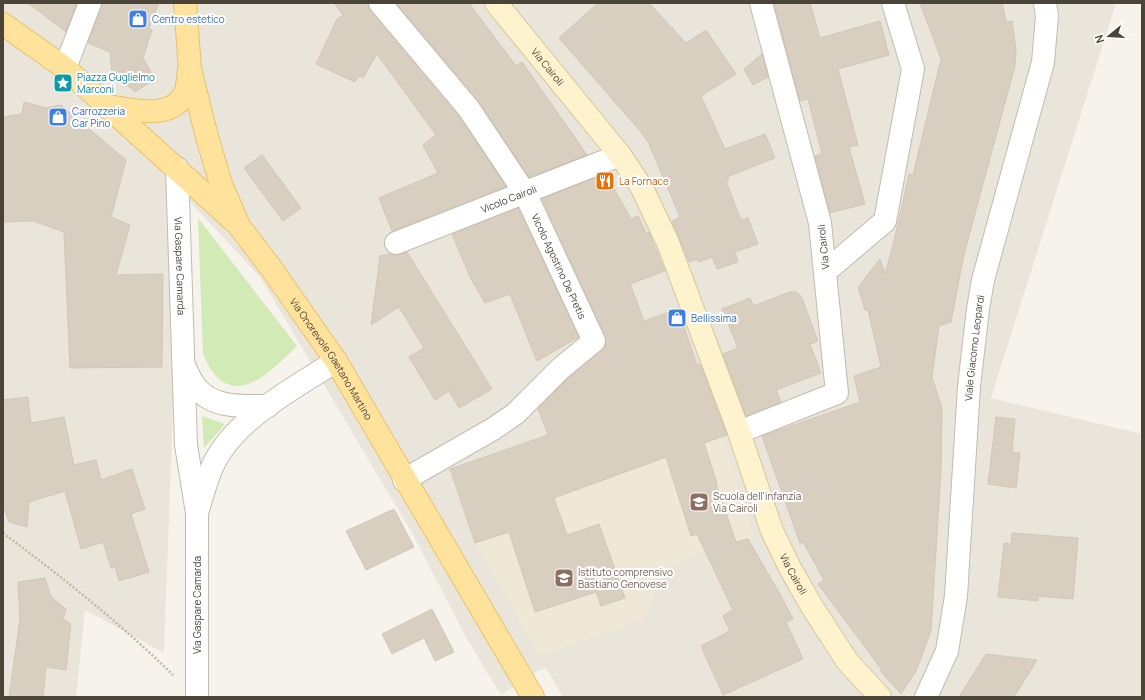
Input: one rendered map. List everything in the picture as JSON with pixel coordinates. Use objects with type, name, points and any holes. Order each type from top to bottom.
[{"type":"main road","name":"Via Onorevole Gaetano Martino","points":[[185,3],[190,69],[207,137],[221,184],[239,226],[271,268],[336,361],[404,480],[533,697]]},
{"type":"main road","points":[[3,24],[65,68],[177,168],[239,226]]},
{"type":"main road","points":[[106,106],[152,112],[159,112],[173,106],[184,94],[190,69]]},
{"type":"street","points":[[65,68],[90,3]]},
{"type":"street","name":"Vicolo Agostino De Pretis","points":[[380,3],[469,109],[525,193],[594,341],[560,369],[515,414],[493,429],[404,480]]},
{"type":"street","name":"Via Cairoli","points":[[496,3],[620,155],[642,188],[668,243],[740,432],[772,531],[810,605],[847,661],[880,697]]},
{"type":"street","name":"Via Cairoli","points":[[740,432],[837,393],[820,223],[761,3]]},
{"type":"street","points":[[825,272],[885,221],[913,69],[892,3]]},
{"type":"street","name":"Viale Giacomo Leopardi","points":[[926,697],[947,651],[952,626],[956,596],[969,386],[983,280],[1043,62],[1047,31],[1045,3]]},
{"type":"street","name":"Vicolo Cairoli","points":[[396,243],[620,155]]},
{"type":"street","name":"Via Gaspare Camarda","points":[[177,168],[186,444],[197,513],[197,697]]},
{"type":"street","name":"Via Gaspare Camarda","points":[[197,513],[214,462],[227,441],[243,425],[268,406],[336,361]]},
{"type":"street","name":"Via Gaspare Camarda","points":[[183,364],[196,388],[219,404],[237,406],[268,406]]},
{"type":"path","points":[[3,533],[77,591],[152,654],[173,676]]},
{"type":"shaded area","points":[[3,3],[1116,3],[991,398],[1142,434],[1142,697],[563,697],[546,668],[536,672],[501,695],[467,639],[412,533],[260,277],[181,192],[164,653],[85,610],[76,697],[3,697]]},
{"type":"shaded area","points":[[551,419],[578,489],[722,437],[754,537],[705,551],[665,568],[644,619],[545,654],[539,653],[475,543],[450,469],[547,436],[543,422]]},
{"type":"green space","points":[[198,218],[297,346],[273,369],[248,384],[236,386],[224,382],[213,372],[203,354]]},
{"type":"green space","points":[[202,416],[225,424],[204,448]]},
{"type":"building","points":[[28,3],[77,3],[66,32]]},
{"type":"building","points":[[102,3],[159,3],[149,28],[152,30],[143,58],[155,79],[135,92],[112,73],[110,52],[88,43]]},
{"type":"building","points":[[334,3],[368,3],[370,11],[459,117],[506,186],[392,231],[379,198],[438,173],[423,145],[436,135],[377,54],[363,78],[359,76],[355,82],[316,64],[337,19],[343,15]]},
{"type":"building","points":[[396,3],[469,3],[516,66],[522,62],[587,155],[529,177],[479,101]]},
{"type":"building","points":[[598,3],[649,3],[686,43],[706,30],[736,74],[701,96],[725,149],[765,134],[775,158],[727,177],[729,180],[726,181],[741,220],[748,218],[758,244],[735,252],[738,262],[717,269],[712,257],[698,262],[697,259],[689,262],[672,221],[680,217],[648,142],[559,38]]},
{"type":"building","points":[[774,3],[810,3],[820,38],[880,21],[889,55],[838,69],[858,145],[849,147],[865,204],[830,213],[815,156],[822,154],[808,99],[800,101]]},
{"type":"building","points":[[920,3],[1002,3],[1006,22],[1012,21],[1016,50],[1015,66],[964,254],[951,322],[939,326],[932,377],[942,409],[941,470],[931,631],[916,671],[901,694],[880,671],[882,670],[818,584],[824,580],[803,542],[800,543],[762,436],[860,402],[854,376],[881,367],[868,310],[865,310],[858,287],[880,259],[885,274],[909,174],[913,175],[941,59]]},
{"type":"building","points":[[762,54],[768,77],[753,85],[744,69]]},
{"type":"building","points":[[24,102],[46,108],[61,105],[126,160],[111,217],[130,225],[116,275],[163,274],[162,367],[70,368],[64,232],[33,221],[3,222],[3,117],[22,114]]},
{"type":"building","points":[[262,155],[301,208],[283,221],[244,168]]},
{"type":"building","points":[[606,174],[631,219],[638,216],[646,233],[649,232],[665,271],[630,284],[644,321],[678,309],[697,365],[700,364],[727,435],[704,443],[736,542],[748,539],[781,596],[793,619],[786,622],[803,659],[723,695],[701,646],[730,631],[723,616],[733,610],[697,534],[691,536],[666,457],[554,498],[567,535],[599,524],[625,598],[601,606],[596,592],[535,612],[509,532],[475,543],[450,469],[548,435],[538,409],[568,378],[605,347],[605,336],[542,199]]},
{"type":"building","points":[[518,208],[579,337],[537,361],[510,294],[485,303],[471,279],[452,234]]},
{"type":"building","points":[[407,252],[492,389],[459,408],[449,391],[435,400],[409,357],[424,348],[399,307],[371,325],[380,256],[390,254],[400,255]]},
{"type":"building","points":[[790,292],[797,292],[802,298],[818,341],[810,344],[821,373],[776,390],[781,402],[746,416],[723,354],[738,348],[722,309],[750,298],[753,306]]},
{"type":"building","points":[[28,397],[31,423],[64,417],[74,465],[96,460],[101,480],[132,469],[145,509],[131,514],[149,572],[119,581],[115,567],[111,568],[103,542],[81,549],[65,491],[29,502],[27,527],[9,522],[3,504],[3,400]]},
{"type":"building","points":[[996,417],[1015,419],[1012,452],[1020,453],[1016,488],[988,484]]},
{"type":"building","points":[[394,509],[414,547],[366,570],[346,531]]},
{"type":"building","points":[[1012,533],[1078,538],[1073,599],[1038,596],[1038,601],[998,597],[1004,543],[1011,544]]},
{"type":"building","points":[[45,578],[51,597],[66,609],[63,619],[71,624],[66,670],[46,667],[43,697],[9,697],[20,619],[18,582]]},
{"type":"building","points":[[432,609],[454,652],[435,661],[424,638],[392,654],[382,634]]},
{"type":"building","points":[[986,654],[1037,660],[1014,697],[959,697]]},
{"type":"place","name":"Centro estetico","points":[[138,19]]},
{"type":"place","name":"Piazza Guglielmo Marconi","points":[[63,83]]},
{"type":"place","name":"Carrozzeria Car Pino","points":[[58,117]]},
{"type":"place","name":"La Fornace","points":[[605,181]]},
{"type":"place","name":"Bellissima","points":[[677,318]]},
{"type":"place","name":"Scuola dell'infanzia Via Cairoli","points":[[699,502]]},
{"type":"place","name":"Istituto comprensivo Bastiano Genovese","points":[[564,578]]}]
